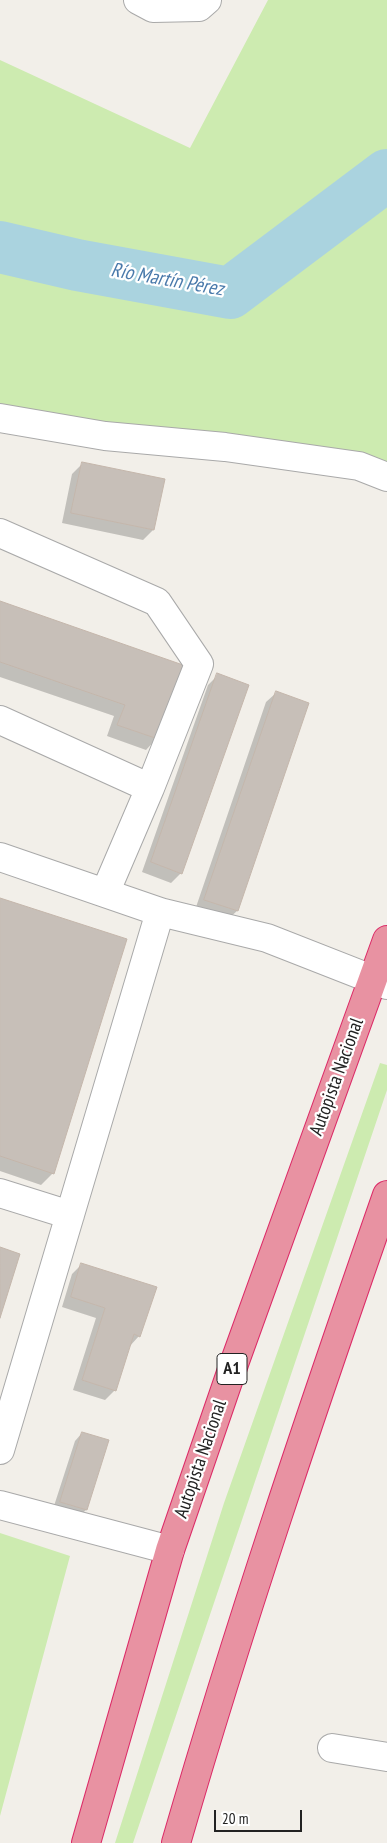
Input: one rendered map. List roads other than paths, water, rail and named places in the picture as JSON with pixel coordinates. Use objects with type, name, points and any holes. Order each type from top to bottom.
[{"type":"highway","name":"Autopista Nacional","points":[[86,1843],[170,1550],[379,982],[387,940]]},
{"type":"highway","points":[[176,1843],[221,1687],[305,1432],[387,1195]]},
{"type":"street","points":[[138,0],[153,8],[199,7],[207,0]]},
{"type":"street","points":[[0,418],[105,436],[225,447],[359,466],[387,477]]},
{"type":"street","points":[[0,533],[157,602],[199,664],[150,788],[105,892]]},
{"type":"street","points":[[0,720],[150,788]]},
{"type":"street","points":[[0,857],[160,912],[267,938],[379,982]]},
{"type":"street","points":[[0,1450],[160,912]]},
{"type":"street","points":[[0,1193],[70,1215]]},
{"type":"street","points":[[0,1505],[170,1550]]},
{"type":"street","points":[[332,1748],[387,1757]]},
{"type":"waterway","name":"Río Martín Pérez","points":[[0,247],[77,265],[230,293],[387,175]]}]
